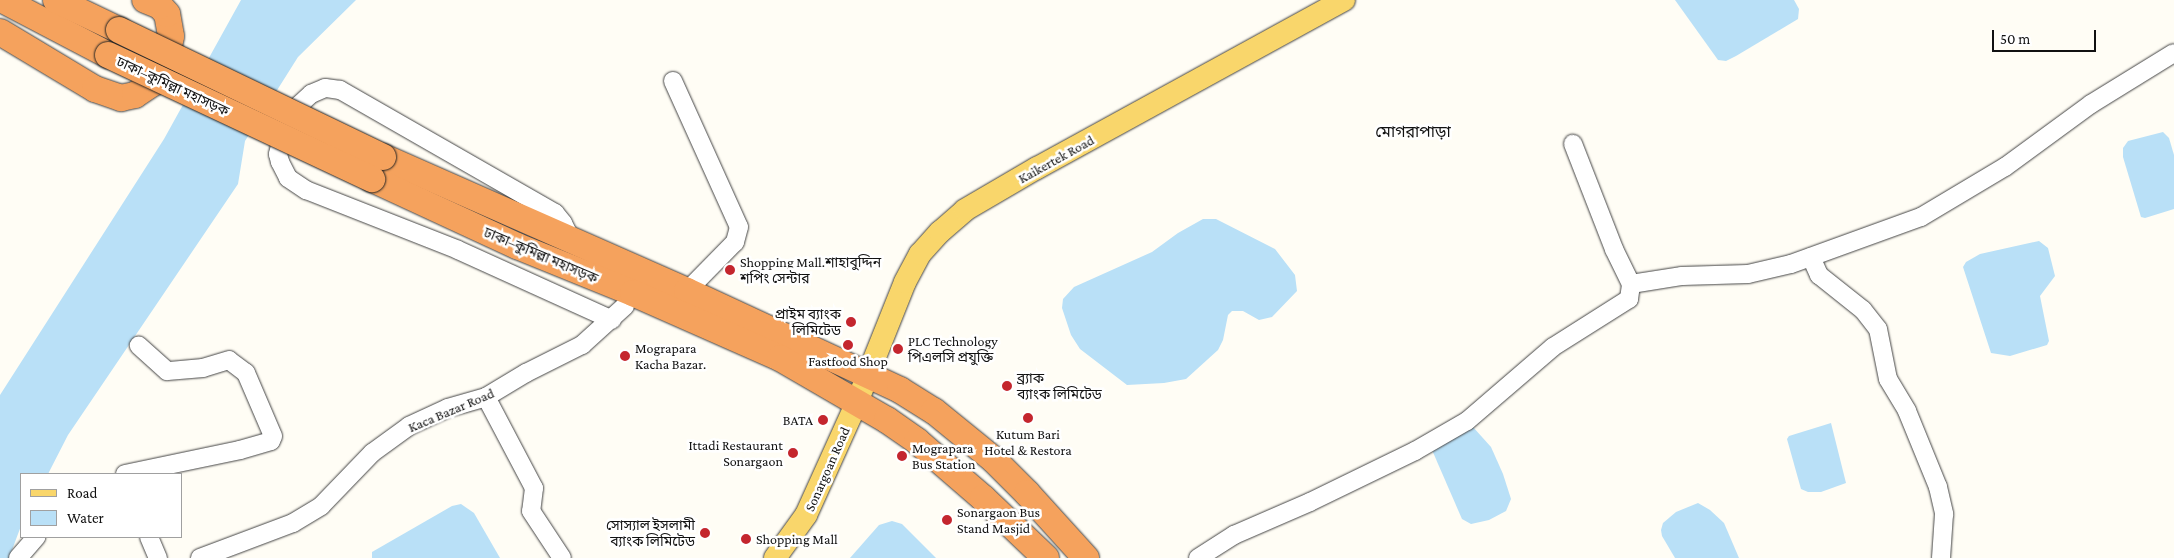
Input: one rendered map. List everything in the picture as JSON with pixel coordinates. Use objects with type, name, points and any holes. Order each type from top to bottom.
[{"type":"highway","name":"ঢাকা–কুমিল্লা মহাসড়ক","points":[[3,0],[108,55],[377,168],[572,241],[687,291],[867,374],[934,411],[994,460],[1086,558]]},
{"type":"highway","name":"ঢাকা–কুমিল্লা মহাসড়ক","points":[[56,0],[119,30],[377,168],[477,228],[780,358],[854,408],[917,441],[983,498],[1046,558]]},
{"type":"highway","points":[[0,32],[95,89],[121,98],[135,96],[153,83],[169,47],[171,36],[167,14],[160,6],[145,0]]},
{"type":"highway","points":[[477,228],[619,313],[741,359],[854,408],[904,445],[978,508],[1029,558]]},
{"type":"main road","name":"Kaikertek Road","points":[[854,408],[892,311],[920,254],[940,232],[965,210],[1037,168],[1344,0]]},
{"type":"main road","name":"Sonargoan Road","points":[[775,558],[782,551],[806,515],[854,408]]},
{"type":"street","points":[[1631,284],[1682,276],[1748,274],[1811,257],[1920,217],[2005,168],[2091,104],[2174,53]]},
{"type":"street","points":[[672,81],[739,228],[735,242],[687,291]]},
{"type":"street","points":[[572,241],[563,223],[555,214],[340,90],[325,88],[310,94],[299,105],[283,131],[278,154],[280,162],[288,178],[301,188],[619,313]]},
{"type":"street","points":[[1198,558],[1234,535],[1310,502],[1416,451],[1467,421],[1553,347],[1629,299],[1631,284],[1614,249],[1573,144]]},
{"type":"street","points":[[1811,257],[1819,275],[1863,310],[1878,329],[1888,379],[1907,411],[1938,487],[1944,514],[1941,558]]},
{"type":"street","name":"Kaca Bazar Road","points":[[200,558],[293,523],[320,506],[372,453],[409,426],[448,408],[486,397],[526,373],[582,346],[619,313]]},
{"type":"street","points":[[130,473],[271,442],[273,436],[246,373],[229,360],[203,368],[167,371],[139,346]]},
{"type":"street","points":[[486,397],[534,488],[531,511],[562,558]]},
{"type":"street","points":[[18,558],[35,538]]},
{"type":"street","points":[[149,538],[158,558]]},
{"type":"water","points":[[241,0],[356,0],[298,57],[245,141],[238,184],[68,435],[49,473],[20,473],[20,529],[9,558],[0,558],[0,395],[164,139]]},
{"type":"water","points":[[1675,0],[1794,0],[1799,9],[1798,19],[1736,56],[1726,61],[1718,60]]},
{"type":"water","points":[[2163,132],[2169,138],[2174,155],[2174,209],[2145,218],[2141,217],[2123,157],[2123,148],[2128,141]]},
{"type":"water","points":[[1203,219],[1216,219],[1275,249],[1295,275],[1297,291],[1272,317],[1259,320],[1243,311],[1232,311],[1228,315],[1223,340],[1218,350],[1186,379],[1164,383],[1127,385],[1080,349],[1071,335],[1062,308],[1063,299],[1074,287],[1152,252],[1178,233]]},
{"type":"water","points":[[2039,241],[2048,248],[2055,276],[2040,296],[2049,341],[2047,345],[2010,356],[1991,353],[1963,267],[1966,262],[1980,254]]},
{"type":"water","points":[[1831,423],[1846,483],[1821,492],[1808,492],[1801,489],[1787,439],[1789,436]]},
{"type":"water","points":[[1473,427],[1491,447],[1503,474],[1511,499],[1506,511],[1489,520],[1471,524],[1462,519],[1432,450]]},
{"type":"water","points":[[1698,503],[1710,510],[1724,523],[1739,558],[1675,558],[1662,536],[1663,523],[1676,512]]},
{"type":"water","points":[[461,504],[474,513],[500,558],[372,558],[372,552],[452,506]]},
{"type":"water","points":[[892,521],[902,524],[936,558],[850,558],[879,525]]},
{"type":"place","name":"Shopping Mall.শাহাবুদ্দিন শপিং সেন্টার","points":[[730,270]]},
{"type":"place","name":"প্রাইম ব্যাংক লিমিটেড","points":[[851,322]]},
{"type":"place","name":"Fastfood Shop","points":[[848,345]]},
{"type":"place","name":"PLC Technology পিএলসি প্রযুক্তি","points":[[898,349]]},
{"type":"place","name":"Mograpara Kacha Bazar.","points":[[625,356]]},
{"type":"place","name":"ব্র্যাক ব্যাংক লিমিটেড","points":[[1007,386]]},
{"type":"place","name":"Kutum Bari Hotel & Restora","points":[[1028,418]]},
{"type":"place","name":"BATA","points":[[823,420]]},
{"type":"place","name":"Ittadi Restaurant Sonargaon","points":[[793,453]]},
{"type":"place","name":"Mograpara Bus Station","points":[[902,456]]},
{"type":"place","name":"Sonargaon Bus Stand Masjid","points":[[947,520]]},
{"type":"place","name":"সোস্যাল ইসলামী ব্যাংক লিমিটেড","points":[[705,533]]},
{"type":"place","name":"Shopping Mall","points":[[746,539]]},
{"type":"district","name":"মোগরাপাড়া","points":[[1413,132]]}]
